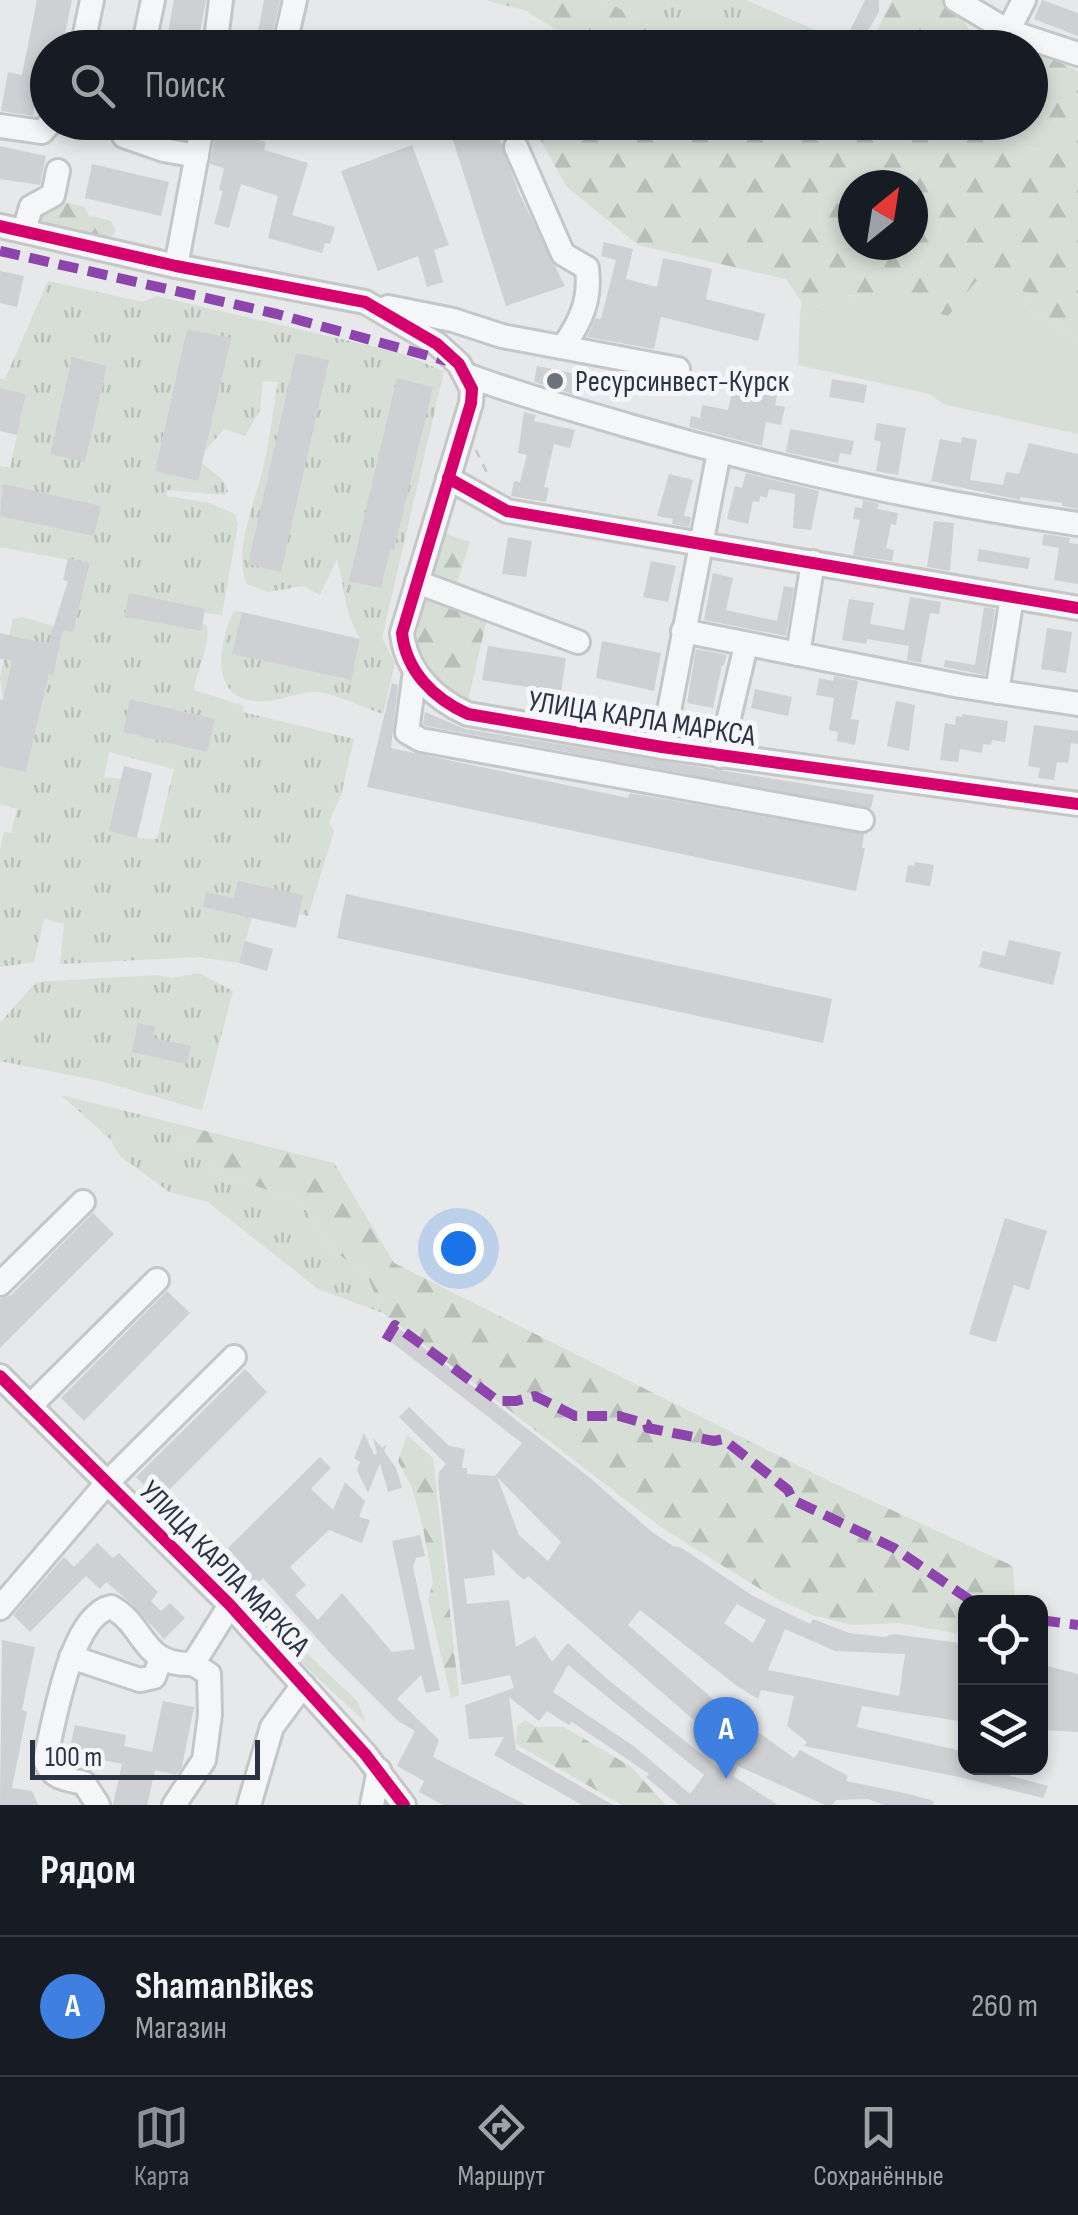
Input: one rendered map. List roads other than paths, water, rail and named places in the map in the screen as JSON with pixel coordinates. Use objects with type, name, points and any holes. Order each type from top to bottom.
[{"type":"street","points":[[86,30],[92,0]]},
{"type":"street","points":[[147,30],[153,0]]},
{"type":"street","points":[[217,30],[220,0]]},
{"type":"street","points":[[288,30],[295,0]]},
{"type":"street","points":[[956,0],[1008,30],[1024,0]]},
{"type":"street","points":[[1048,44],[1078,54]]},
{"type":"street","points":[[0,126],[30,130]]},
{"type":"street","points":[[135,140],[197,156]]},
{"type":"street","points":[[176,266],[200,140]]},
{"type":"street","points":[[516,147],[563,254],[587,268],[590,292],[563,348]]},
{"type":"street","points":[[24,231],[32,206],[53,195],[58,171]]},
{"type":"street","points":[[0,226],[563,348],[678,369]]},
{"type":"street","points":[[364,302],[437,344],[467,374],[499,387],[719,452],[1009,514],[1078,524]]},
{"type":"street","points":[[467,374],[471,404],[402,633],[404,650],[415,670],[407,732],[421,740],[862,820]]},
{"type":"street","points":[[662,747],[719,452]]},
{"type":"street","points":[[448,478],[507,511],[1078,608]]},
{"type":"street","points":[[798,654],[813,562]]},
{"type":"street","points":[[417,582],[578,642]]},
{"type":"street","points":[[997,692],[1012,597]]},
{"type":"street","points":[[683,631],[1078,704]]},
{"type":"street","points":[[720,756],[746,645]]},
{"type":"street","name":"УЛИЦА КАРЛА МАРКСА","points":[[415,670],[440,699],[468,714],[720,756],[1078,804]]},
{"type":"street","points":[[0,1284],[84,1202]]},
{"type":"street","points":[[30,1406],[157,1280]]},
{"type":"street","points":[[0,1608],[108,1483],[234,1357]]},
{"type":"street","name":"УЛИЦА КАРЛА МАРКСА","points":[[0,1376],[230,1605],[378,1770],[404,1805]]},
{"type":"street","points":[[193,1664],[230,1605]]},
{"type":"street","points":[[98,1805],[84,1783],[57,1776],[49,1770],[46,1760],[71,1657],[87,1625],[103,1608],[111,1607],[120,1612],[148,1649],[161,1659],[193,1664],[209,1674],[210,1715],[204,1760],[174,1805]]},
{"type":"street","points":[[71,1657],[140,1680],[154,1677],[161,1659]]},
{"type":"street","points":[[249,1805],[272,1726],[303,1685]]},
{"type":"street","points":[[372,1805],[378,1770]]},
{"type":"place","name":"Ресурсинвест-Курск","points":[[555,381]]},
{"type":"place","name":"ShamanBikes","points":[[726,1779]]}]
